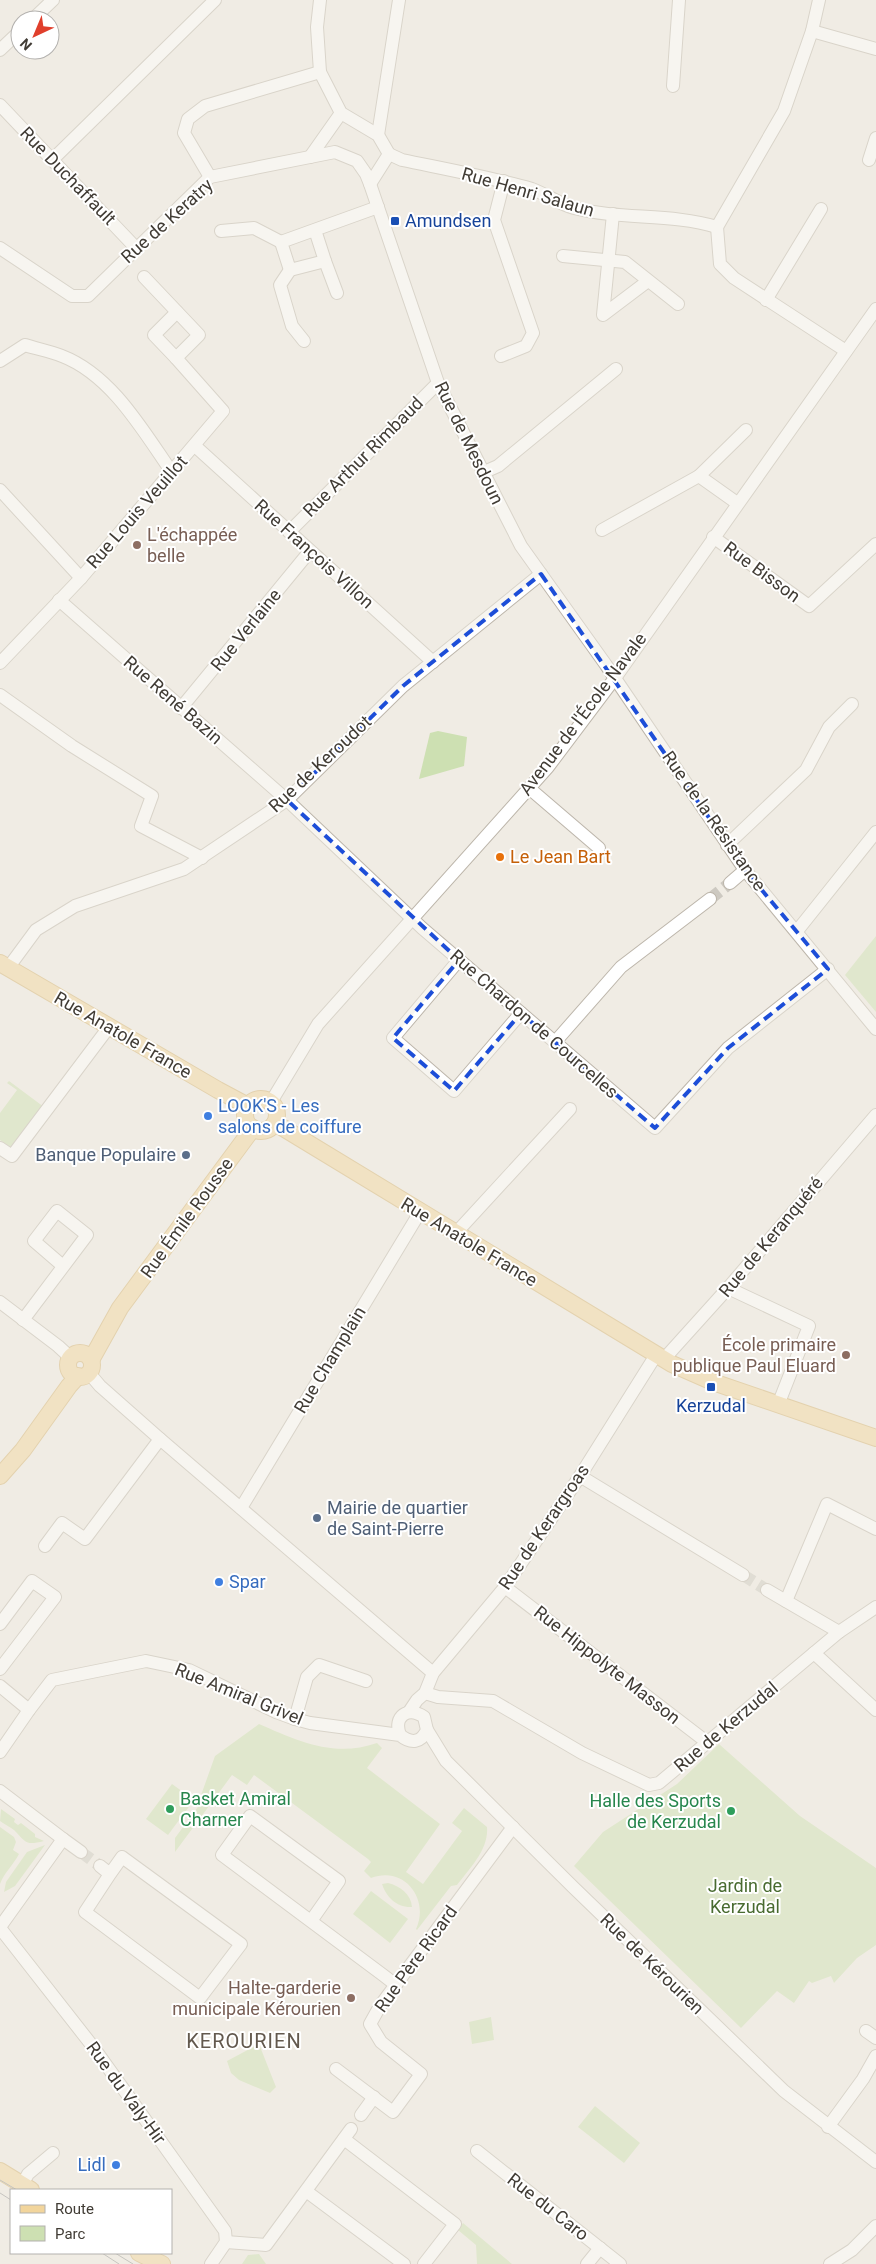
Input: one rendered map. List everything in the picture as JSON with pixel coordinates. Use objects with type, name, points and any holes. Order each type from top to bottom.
[{"type":"main road","name":"Rue Anatole France","points":[[4,966],[248,1106]]},
{"type":"main road","points":[[257,1099],[271,1102],[277,1112],[275,1123],[262,1130],[249,1125],[245,1115],[248,1106],[257,1099]]},
{"type":"main road","name":"Rue Anatole France","points":[[275,1123],[660,1357],[692,1373],[778,1405],[876,1438]]},
{"type":"main road","name":"Rue Émile Rousse","points":[[0,1466],[80,1365],[253,1128]]},
{"type":"main road","name":"Rue Émile Rousse","points":[[0,1476],[23,1450],[69,1386],[80,1365]]},
{"type":"main road","points":[[0,2171],[26,2188]]},
{"type":"main road","points":[[141,2254],[162,2264]]},
{"type":"street","points":[[42,10],[53,0]]},
{"type":"street","points":[[52,160],[216,0]]},
{"type":"street","points":[[320,0],[317,27],[320,72],[341,113],[378,135],[389,154],[370,184]]},
{"type":"street","points":[[378,135],[399,0]]},
{"type":"street","points":[[673,86],[679,0]]},
{"type":"street","points":[[819,0],[812,31],[784,111],[717,227],[720,264],[734,278],[846,351]]},
{"type":"street","points":[[812,31],[876,49]]},
{"type":"street","points":[[0,50],[10,40]]},
{"type":"street","points":[[210,177],[184,133],[188,119],[205,106],[320,72]]},
{"type":"street","name":"Rue Duchaffault","points":[[0,105],[136,248]]},
{"type":"street","points":[[310,157],[341,113]]},
{"type":"street","points":[[869,160],[876,138]]},
{"type":"street","name":"Rue de Keratry","points":[[0,248],[72,296],[88,296],[210,177],[335,152],[357,161]]},
{"type":"street","name":"Rue Henri Salaun","points":[[389,154],[402,160],[535,190],[573,208],[613,214],[698,221],[717,227]]},
{"type":"street","name":"Rue de Mesdoun","points":[[357,161],[370,184],[438,383],[482,473],[521,546],[615,678]]},
{"type":"street","points":[[501,356],[526,346],[533,333],[494,220],[504,182]]},
{"type":"street","points":[[281,242],[378,206]]},
{"type":"street","points":[[766,300],[821,209]]},
{"type":"street","points":[[613,214],[610,261],[603,315],[648,281]]},
{"type":"street","points":[[221,231],[254,228],[281,242],[290,270]]},
{"type":"street","points":[[315,230],[337,294]]},
{"type":"street","points":[[563,256],[625,262],[678,304]]},
{"type":"street","points":[[304,341],[292,326],[280,285],[290,270],[325,261]]},
{"type":"street","points":[[144,277],[199,334],[176,358]]},
{"type":"street","name":"Avenue de l'École Navale","points":[[271,1102],[318,1024],[548,767],[615,678],[876,309]]},
{"type":"street","name":"Rue Louis Veuillot","points":[[0,663],[81,578],[223,411],[154,335],[178,312]]},
{"type":"street","points":[[0,361],[24,345],[63,356],[100,378],[136,421],[171,472]]},
{"type":"street","points":[[482,473],[498,466],[616,369]]},
{"type":"street","name":"Rue Arthur Rimbaud","points":[[289,532],[438,383]]},
{"type":"street","points":[[602,530],[699,476],[746,430]]},
{"type":"street","name":"Rue François Villon","points":[[194,446],[433,662]]},
{"type":"street","points":[[699,476],[737,503]]},
{"type":"street","points":[[0,490],[81,578]]},
{"type":"street","name":"Rue Bisson","points":[[713,537],[809,606],[876,544]]},
{"type":"street","name":"Rue Verlaine","points":[[181,708],[310,551]]},
{"type":"street","name":"Rue de Keroudot","points":[[4,966],[36,930],[75,906],[184,869],[287,800],[403,686],[541,574]]},
{"type":"street","name":"Rue René Bazin","points":[[59,600],[287,800],[413,919]]},
{"type":"street","name":"Rue de la Résistance","points":[[615,678],[744,870],[797,930],[876,1028]]},
{"type":"street","points":[[0,695],[72,746],[152,796],[141,826],[202,858]]},
{"type":"street","points":[[727,845],[806,770],[829,727],[852,704]]},
{"type":"street","points":[[529,788],[599,848]]},
{"type":"street","points":[[797,930],[876,832]]},
{"type":"street","points":[[730,882],[744,870]]},
{"type":"street","points":[[555,1042],[621,968],[710,899]]},
{"type":"street","name":"Rue Chardon de Courcelles","points":[[413,919],[655,1128],[728,1048],[828,969]]},
{"type":"street","points":[[459,960],[393,1038],[454,1092],[521,1013]]},
{"type":"street","points":[[0,1148],[12,1156],[109,1027]]},
{"type":"street","points":[[455,1234],[570,1109]]},
{"type":"street","name":"Rue de Keranquéré","points":[[660,1357],[682,1340],[876,1115]]},
{"type":"street","name":"Rue Champlain","points":[[241,1508],[420,1212]]},
{"type":"street","points":[[22,1320],[63,1266]]},
{"type":"street","points":[[728,1288],[808,1326],[778,1405]]},
{"type":"street","points":[[0,1302],[58,1346],[160,1439],[434,1673]]},
{"type":"street","name":"Rue de Kerargroas","points":[[404,1716],[425,1693],[434,1673],[505,1586],[660,1357]]},
{"type":"street","points":[[45,1546],[62,1523],[85,1539],[160,1439]]},
{"type":"street","points":[[580,1476],[743,1575]]},
{"type":"street","points":[[786,1601],[827,1504],[876,1529]]},
{"type":"street","points":[[0,1624],[32,1581],[55,1597],[0,1669]]},
{"type":"street","name":"Rue Hippolyte Masson","points":[[505,1586],[708,1743]]},
{"type":"street","points":[[767,1590],[839,1632]]},
{"type":"street","name":"Rue de Kerzudal","points":[[425,1693],[438,1697],[494,1701],[582,1754],[648,1785],[659,1783],[839,1632],[876,1606]]},
{"type":"street","points":[[814,1653],[876,1710]]},
{"type":"street","name":"Rue Amiral Grivel","points":[[0,1752],[52,1680],[146,1661],[188,1670],[276,1712],[295,1719],[310,1723],[400,1735]]},
{"type":"street","points":[[295,1719],[307,1677],[319,1665],[366,1681]]},
{"type":"street","points":[[0,1686],[29,1710]]},
{"type":"street","name":"Rue de Kerargroas","points":[[425,1693],[426,1723]]},
{"type":"street","points":[[417,1712],[426,1723],[424,1737],[417,1741],[408,1741],[400,1735],[397,1728],[404,1716],[417,1712]]},
{"type":"street","name":"Rue Amiral Grivel","points":[[366,1731],[404,1716]]},
{"type":"street","name":"Rue de Kérourien","points":[[426,1723],[440,1753]]},
{"type":"street","name":"Rue de Kérourien","points":[[417,1741],[440,1753],[780,2088],[828,2127],[876,2162]]},
{"type":"street","points":[[0,1791],[81,1852]]},
{"type":"street","points":[[310,1921],[339,1881],[250,1816],[222,1855],[310,1921],[396,1985]]},
{"type":"street","name":"Rue Père Ricard","points":[[336,2069],[393,2112],[422,2074],[381,2042],[370,2024],[380,2006],[513,1827]]},
{"type":"street","points":[[0,1928],[63,1840]]},
{"type":"street","points":[[122,1858],[241,1944],[200,1998],[85,1912],[105,1870],[122,1858]]},
{"type":"street","name":"Rue du Valy-Hir","points":[[0,1928],[94,2048],[226,2231],[226,2242]]},
{"type":"street","points":[[828,2127],[863,2079],[876,2056]]},
{"type":"street","points":[[361,2115],[374,2098]]},
{"type":"street","points":[[211,2264],[226,2242],[266,2245],[347,2134],[455,2224],[424,2264]]},
{"type":"street","name":"Rue du Caro","points":[[477,2151],[620,2264]]},
{"type":"street","points":[[26,2188],[28,2174],[53,2153]]},
{"type":"street","points":[[306,2191],[404,2264]]},
{"type":"street","points":[[830,2264],[852,2250],[876,2226]]},
{"type":"street","points":[[587,2264],[600,2248]]},
{"type":"highlighted area","points":[[541,574],[745,870],[828,969],[728,1048],[655,1128],[521,1013],[454,1091],[393,1038],[459,960],[287,800],[403,686]]},
{"type":"green space","points":[[438,731],[467,737],[464,766],[419,779],[430,733]]},
{"type":"green space","points":[[876,936],[876,1012],[845,975]]},
{"type":"green space","points":[[9,1081],[44,1107],[13,1149],[0,1140],[0,1113],[17,1090],[7,1083]]},
{"type":"green space","points":[[259,1724],[302,1741],[331,1748],[346,1749],[377,1743],[382,1748],[367,1768],[440,1824],[406,1872],[423,1884],[462,1831],[452,1823],[464,1808],[487,1827],[485,1843],[478,1858],[457,1885],[451,1886],[417,1930],[420,1907],[417,1896],[411,1887],[394,1876],[383,1875],[371,1878],[364,1871],[371,1862],[368,1859],[254,1775],[247,1785],[232,1775],[175,1852],[175,1838],[203,1800],[200,1798],[215,1756]]},
{"type":"green space","name":"Jardin de Kerzudal","points":[[719,1744],[800,1816],[876,1868],[876,1945],[857,1958],[834,1983],[831,1976],[812,1983],[809,1981],[794,2003],[777,1991],[741,2028],[574,1866],[603,1832],[677,1784]]},
{"type":"green space","name":"Basket Amiral Charner","points":[[172,1784],[194,1800],[168,1835],[146,1819]]},
{"type":"green space","points":[[1,1809],[15,1819],[14,1822],[18,1825],[21,1823],[35,1834],[35,1837],[44,1841],[26,1842],[14,1830],[0,1821]]},
{"type":"green space","points":[[0,1827],[14,1837],[16,1842],[13,1850],[19,1854],[0,1884]]},
{"type":"green space","points":[[45,1845],[15,1886],[4,1892],[6,1882],[27,1852]]},
{"type":"green space","points":[[388,1883],[397,1886],[407,1894],[412,1907],[397,1904],[389,1897],[382,1884]]},
{"type":"green space","points":[[371,1891],[408,1919],[390,1943],[353,1914]]},
{"type":"green space","points":[[491,2017],[494,2040],[472,2044],[469,2022]]},
{"type":"green space","points":[[259,2044],[276,2087],[270,2093],[239,2080],[231,2073],[227,2061]]},
{"type":"green space","points":[[595,2106],[640,2143],[624,2163],[578,2127]]},
{"type":"green space","points":[[463,2223],[512,2264],[477,2264],[476,2245],[458,2230]]},
{"type":"green space","points":[[259,2254],[266,2264],[242,2264],[248,2255]]},
{"type":"tunnel","points":[[710,899],[730,883]]},
{"type":"tunnel","points":[[743,1575],[767,1590]]},
{"type":"tunnel","points":[[81,1852],[100,1866]]},
{"type":"tram line","points":[[0,2180],[15,2189]]},
{"type":"tram line","points":[[0,2193],[10,2199]]},
{"type":"tram line","points":[[104,2254],[119,2264]]},
{"type":"tram line","points":[[117,2254],[133,2264]]},
{"type":"place","name":"Amundsen","points":[[395,221]]},
{"type":"place","name":"L'échappée belle","points":[[137,545]]},
{"type":"place","name":"Le Jean Bart","points":[[500,857]]},
{"type":"place","name":"LOOK'S - Les salons de coiffure","points":[[208,1116]]},
{"type":"place","name":"Banque Populaire","points":[[186,1155]]},
{"type":"place","name":"École primaire publique Paul Eluard","points":[[846,1355]]},
{"type":"place","name":"Kerzudal","points":[[711,1387]]},
{"type":"place","name":"Mairie de quartier de Saint-Pierre","points":[[317,1518]]},
{"type":"place","name":"Spar","points":[[219,1582]]},
{"type":"place","name":"Basket Amiral Charner","points":[[170,1809]]},
{"type":"place","name":"Halle des Sports de Kerzudal","points":[[731,1811]]},
{"type":"place","name":"Halte-garderie municipale Kérourien","points":[[351,1998]]},
{"type":"place","name":"Lidl","points":[[116,2165]]},
{"type":"district","name":"KEROURIEN","points":[[244,2041]]}]
